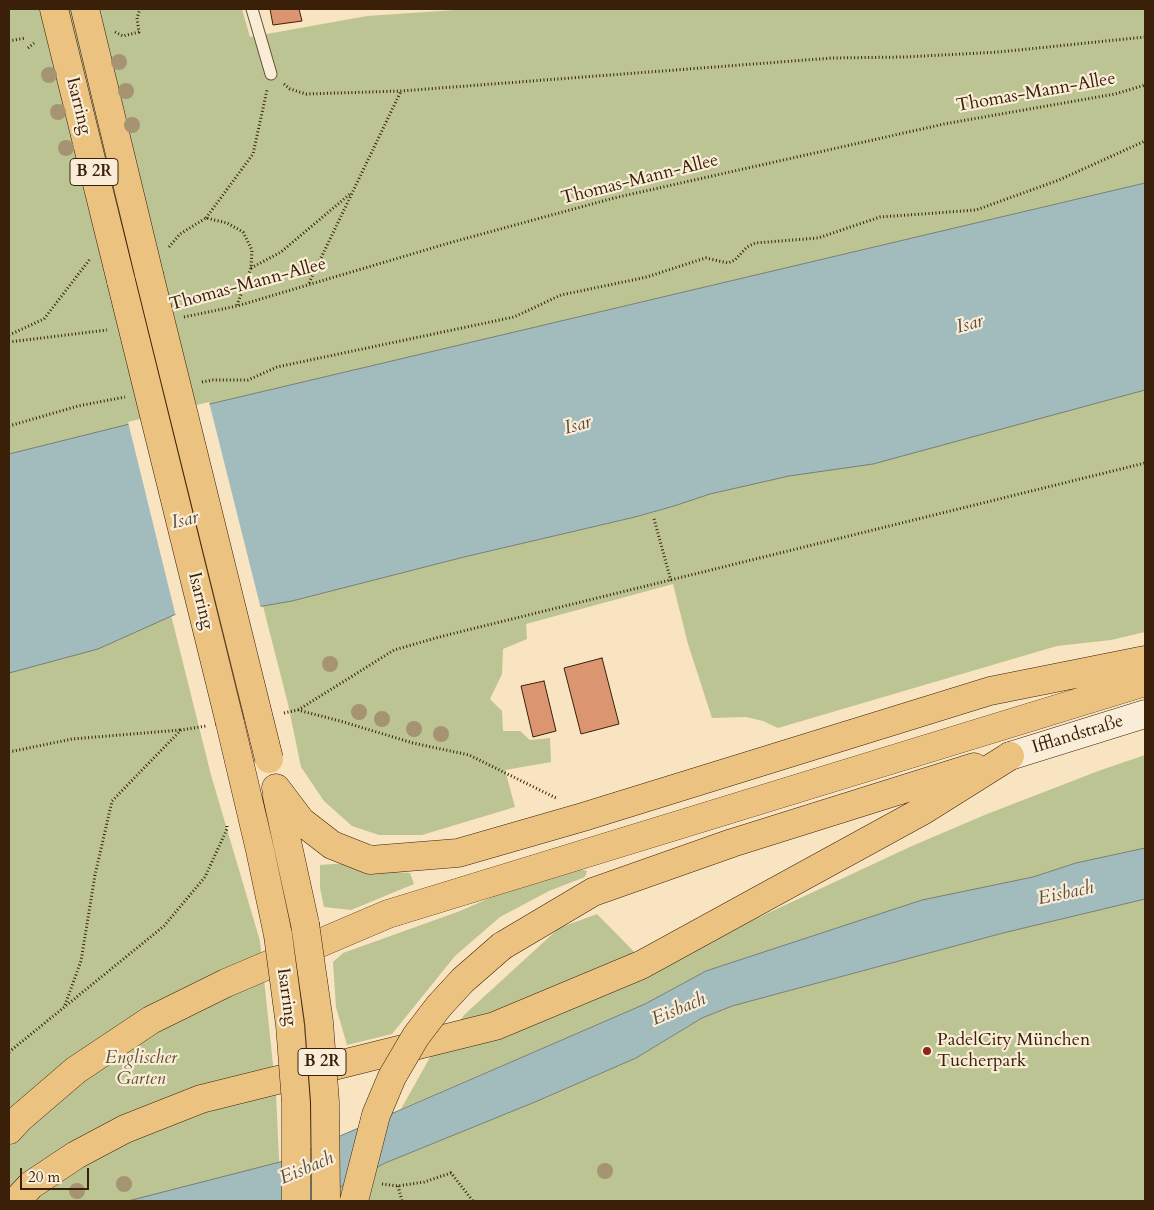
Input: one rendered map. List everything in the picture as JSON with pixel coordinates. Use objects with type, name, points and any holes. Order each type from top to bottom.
[{"type":"highway","name":"Isarring","points":[[54,9],[240,766],[278,935],[290,1025],[295,1093],[296,1201]]},
{"type":"highway","name":"Isarring","points":[[85,9],[157,263],[305,924],[319,1022],[324,1094],[326,1201]]},
{"type":"highway","points":[[276,788],[301,821],[332,845],[370,860],[458,853],[583,817],[990,692],[1145,660]]},
{"type":"highway","points":[[9,1130],[20,1118],[76,1070],[151,1020],[226,983],[388,914],[1145,682]]},
{"type":"highway","points":[[354,1201],[376,1115],[392,1077],[416,1036],[439,1006],[463,980],[502,946],[593,892],[732,843],[1010,756]]},
{"type":"highway","points":[[24,1193],[76,1155],[125,1129],[201,1099],[495,1026],[641,965],[924,810],[1010,756]]},
{"type":"main road","name":"Ifflandstraße","points":[[1010,756],[1145,714]]},
{"type":"lane","points":[[252,9],[270,74]]},
{"type":"path","points":[[116,32],[123,36],[139,32],[137,18],[140,9]]},
{"type":"path","points":[[157,263],[180,234],[206,218],[253,154],[270,74],[290,88],[306,94],[401,91],[832,58],[905,57],[1000,52],[1145,37]]},
{"type":"path","points":[[9,41],[25,38]]},
{"type":"path","points":[[28,48],[34,43]]},
{"type":"path","name":"Thomas-Mann-Allee","points":[[182,317],[237,306],[449,243],[614,198],[944,124],[1115,94],[1145,85]]},
{"type":"path","points":[[309,284],[401,91]]},
{"type":"path","points":[[194,384],[213,380],[248,380],[277,367],[514,317],[561,295],[647,278],[706,258],[728,263],[735,260],[747,247],[755,243],[818,238],[880,217],[976,210],[1059,180],[1145,141]]},
{"type":"path","points":[[251,268],[281,252],[354,191]]},
{"type":"path","points":[[206,218],[227,222],[243,232],[252,250],[251,268],[237,306]]},
{"type":"path","points":[[9,334],[44,318],[90,258]]},
{"type":"path","points":[[9,342],[117,329]]},
{"type":"path","points":[[9,426],[78,406],[126,397]]},
{"type":"path","points":[[279,714],[298,710],[394,650],[442,636],[1145,463]]},
{"type":"path","points":[[654,519],[671,580]]},
{"type":"path","points":[[298,710],[413,743],[469,755],[559,799]]},
{"type":"path","points":[[9,752],[72,739],[181,730],[210,725]]},
{"type":"path","points":[[65,1005],[81,961],[95,875],[112,801],[181,730]]},
{"type":"path","points":[[9,1052],[164,926],[205,877],[227,829],[226,819]]},
{"type":"path","points":[[377,1184],[398,1186],[424,1182],[451,1173],[473,1201]]},
{"type":"path","points":[[398,1186],[402,1201]]},
{"type":"green space","points":[[9,9],[242,9],[250,37],[367,16],[470,9],[1145,9],[1145,183],[214,403],[9,454]]},
{"type":"green space","points":[[1145,390],[1145,632],[1111,640],[1057,646],[778,728],[763,721],[746,717],[712,718],[688,644],[673,584],[526,624],[527,639],[503,649],[502,674],[490,699],[502,711],[503,731],[520,731],[530,740],[550,738],[551,762],[505,770],[515,807],[422,835],[379,835],[352,826],[324,801],[301,767],[288,704],[263,606],[292,601],[464,557],[635,517],[710,494],[1073,409]]},
{"type":"green space","name":"Englischer Garten","points":[[170,611],[211,775],[260,941],[276,1093],[281,1201],[9,1201],[9,652]]},
{"type":"green space","points":[[1145,755],[1145,848],[1076,863],[1033,877],[837,928],[706,971],[645,1004],[401,1109],[433,1052],[465,1014],[559,928],[597,914],[650,968],[912,846],[987,814]]},
{"type":"green space","points":[[346,863],[382,871],[410,873],[414,884],[351,910],[324,907],[320,888],[320,865]]},
{"type":"green space","points":[[575,868],[587,871],[585,877],[549,891],[500,917],[455,956],[392,1034],[347,1045],[336,1007],[333,962],[343,953],[460,911],[515,887]]},
{"type":"green space","name":"PadelCity München Tucherpark","points":[[1145,899],[1145,1201],[314,1201],[385,1163],[535,1102],[636,1058],[702,1018],[732,1006],[1003,933]]},
{"type":"water","name":"Isar","points":[[1145,183],[1145,390],[873,464],[789,476],[710,494],[635,517],[464,557],[292,601],[263,606],[176,614],[98,649],[9,673],[9,454],[214,403]]},
{"type":"water","name":"Eisbach","points":[[1145,848],[1145,899],[1003,933],[732,1006],[702,1018],[636,1058],[535,1102],[385,1163],[314,1201],[128,1201],[280,1162],[645,1004],[706,971],[922,900],[1033,877],[1076,863]]},
{"type":"pier","points":[[209,402],[261,609],[176,617],[128,422]]},
{"type":"building","points":[[270,9],[299,9],[302,21],[273,25]]},
{"type":"building","points":[[602,658],[619,724],[581,734],[564,668]]},
{"type":"building","points":[[544,681],[556,731],[533,737],[521,686]]},
{"type":"place","name":"PadelCity München Tucherpark","points":[[927,1051]]}]
